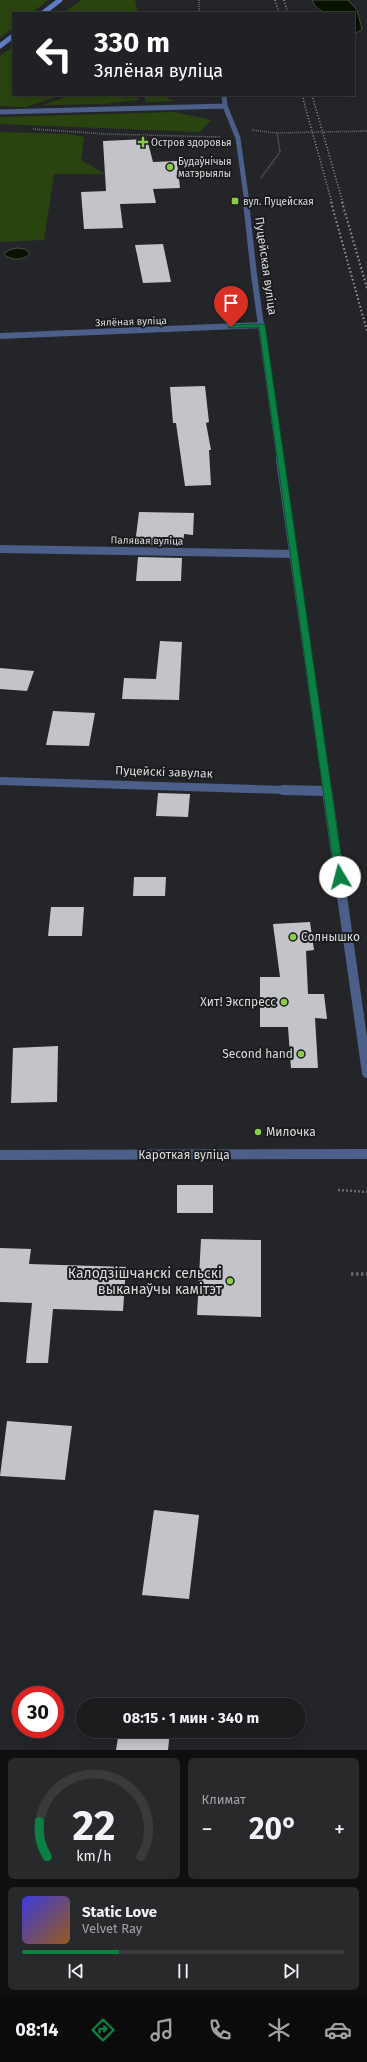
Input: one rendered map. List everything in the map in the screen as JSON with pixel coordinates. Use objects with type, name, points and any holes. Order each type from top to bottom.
[{"type":"main road","points":[[43,12],[60,0]]},
{"type":"main road","points":[[0,46],[12,37]]},
{"type":"street","name":"Пуцейская вуліца","points":[[224,96],[225,106],[238,138],[242,158],[251,245],[367,1073]]},
{"type":"street","points":[[2,111],[225,106]]},
{"type":"street","name":"Зялёная вуліца","points":[[0,336],[262,325]]},
{"type":"street","name":"Палявая вуліца","points":[[0,549],[294,554]]},
{"type":"street","name":"Пуцейскі завулак","points":[[0,781],[327,790]]},
{"type":"street","name":"Кароткая вуліца","points":[[0,1155],[367,1154]]},
{"type":"path","points":[[199,0],[199,12]]},
{"type":"path","points":[[26,129],[105,134],[221,137]]},
{"type":"path","points":[[250,130],[277,133],[367,132]]},
{"type":"path","points":[[338,1190],[367,1192]]},
{"type":"path","points":[[351,1274],[367,1274]]},
{"type":"green space","points":[[0,0],[48,0],[33,12],[12,12],[12,29],[0,38]]},
{"type":"green space","points":[[82,0],[135,0],[138,12],[64,12]]},
{"type":"green space","points":[[12,48],[12,96],[58,96],[26,107],[0,106],[0,56]]},
{"type":"green space","points":[[69,96],[124,96],[124,98],[138,97],[138,100],[103,104],[42,105]]},
{"type":"green space","points":[[145,96],[163,96],[176,101],[145,102]]},
{"type":"green space","points":[[174,112],[211,120],[200,132],[0,124],[0,117]]},
{"type":"green space","points":[[0,132],[68,134],[84,137],[81,160],[105,174],[54,174],[44,240],[0,242]]},
{"type":"shaded area","points":[[312,0],[348,0],[357,10],[362,29],[355,33],[355,12],[324,12],[315,6]]},
{"type":"shaded area","points":[[17,248],[25,249],[30,253],[25,258],[21,259],[10,258],[4,254],[9,250]]},
{"type":"building","points":[[147,139],[153,162],[177,161],[180,188],[153,189],[156,203],[120,204],[123,228],[84,229],[81,192],[106,191],[103,141]]},
{"type":"building","points":[[163,244],[171,282],[143,283],[135,245]]},
{"type":"building","points":[[205,386],[209,422],[206,423],[211,450],[209,450],[211,485],[185,486],[176,423],[173,423],[170,387]]},
{"type":"building","points":[[139,512],[194,513],[193,535],[184,534],[183,546],[135,544]]},
{"type":"building","points":[[138,557],[182,558],[181,581],[136,581]]},
{"type":"building","points":[[160,641],[182,642],[179,700],[122,699],[124,678],[156,679]]},
{"type":"building","points":[[0,668],[34,671],[27,691],[0,689]]},
{"type":"building","points":[[53,711],[95,713],[89,746],[46,745]]},
{"type":"building","points":[[158,793],[190,794],[188,817],[156,816]]},
{"type":"building","points":[[134,877],[166,877],[165,896],[133,896]]},
{"type":"building","points":[[51,907],[84,907],[82,936],[48,936]]},
{"type":"building","points":[[310,922],[314,950],[306,951],[308,994],[324,994],[327,1019],[315,1018],[318,1068],[291,1068],[288,1027],[260,1027],[260,977],[280,977],[273,924]]},
{"type":"building","points":[[58,1046],[57,1102],[11,1103],[13,1048]]},
{"type":"building","points":[[177,1185],[213,1185],[213,1213],[177,1213]]},
{"type":"building","name":"Калодзішчанскі сельскі выканаўчы камітэт","points":[[201,1239],[261,1240],[261,1317],[197,1315]]},
{"type":"building","points":[[0,1248],[31,1249],[29,1264],[126,1267],[123,1311],[53,1309],[48,1363],[26,1363],[32,1303],[0,1302]]},
{"type":"building","points":[[7,1421],[72,1426],[65,1480],[0,1476]]},
{"type":"building","points":[[154,1510],[199,1515],[189,1599],[142,1595]]},
{"type":"building","points":[[118,1738],[169,1738],[168,1750],[116,1750]]},
{"type":"railway","points":[[275,0],[279,12]]},
{"type":"railway","points":[[284,0],[288,12]]},
{"type":"railway","points":[[302,96],[332,203]]},
{"type":"railway","points":[[312,96],[343,203]]},
{"type":"railway","points":[[331,202],[367,331]]},
{"type":"railway","points":[[342,202],[367,288]]},
{"type":"place","name":"Остров здоровья","points":[[143,142]]},
{"type":"place","name":"Будаўнічыя матэрыялы","points":[[170,167]]},
{"type":"place","name":"вул. Пуцейская","points":[[235,201]]},
{"type":"place","name":"Солнышко","points":[[293,937]]},
{"type":"place","name":"Хит! Экспресс","points":[[284,1002]]},
{"type":"place","name":"Second hand","points":[[301,1054]]},
{"type":"place","name":"Милочка","points":[[258,1132]]},
{"type":"place","name":"Калодзішчанскі сельскі выканаўчы камітэт","points":[[230,1281]]},
{"type":"route","points":[[231,327],[262,325],[340,877]]}]
